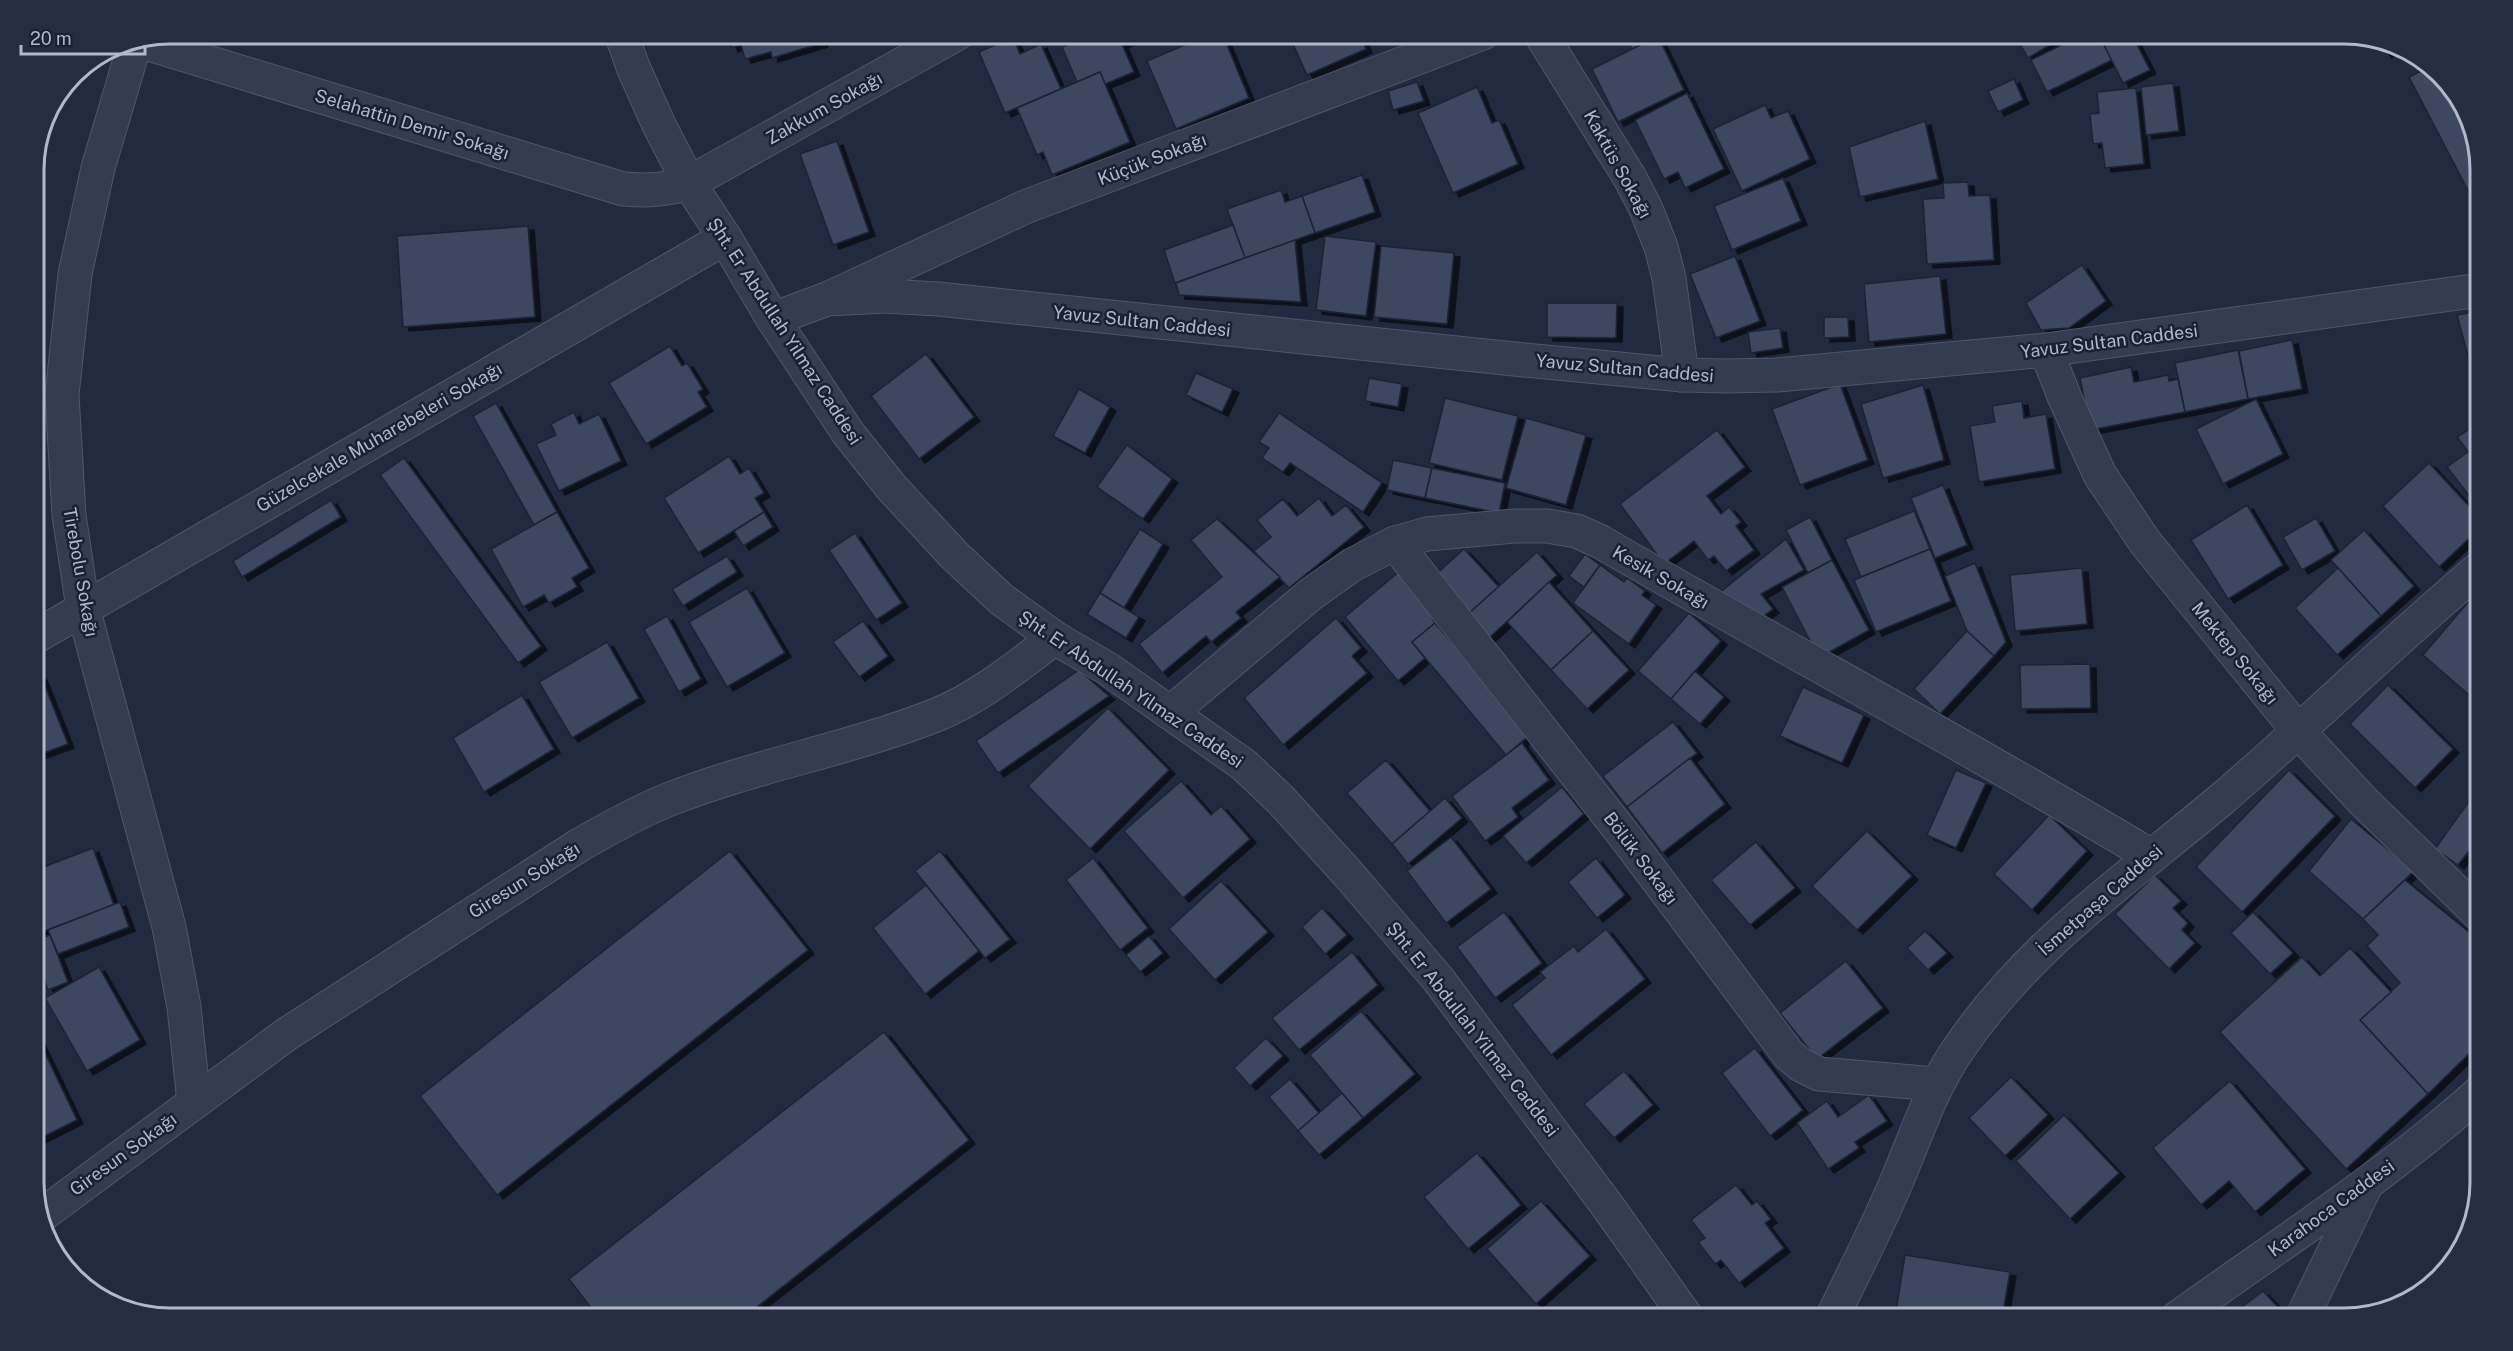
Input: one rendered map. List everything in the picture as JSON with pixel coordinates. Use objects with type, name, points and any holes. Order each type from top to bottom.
[{"type":"street","name":"Şht. Er Abdullah Yilmaz Caddesi","points":[[625,44],[659,125],[689,183],[773,319],[848,433],[892,488],[954,555],[1001,599],[1054,638],[1108,669],[1244,765],[1281,800],[1438,979],[1519,1085],[1680,1308]]},
{"type":"street","name":"Zakkum Sokağı","points":[[689,183],[938,44]]},
{"type":"street","name":"Küçük Sokağı","points":[[827,299],[1025,207],[1454,44]]},
{"type":"street","name":"Kaktüs Sokağı","points":[[1547,44],[1630,178],[1646,208],[1661,246],[1669,278],[1682,375]]},
{"type":"street","name":"Selahattin Demir Sokağı","points":[[153,45],[623,189],[665,190],[689,183]]},
{"type":"street","name":"Tirebolu Sokağı","points":[[133,49],[98,168],[75,274],[62,395],[69,515],[83,608],[169,927],[184,1007],[194,1102]]},
{"type":"street","name":"Güzelcekale Muharebeleri Sokağı","points":[[44,631],[725,238]]},
{"type":"street","name":"Yavuz Sultan Caddesi","points":[[773,319],[827,299],[885,296],[938,299],[1682,375],[1777,375],[2046,350],[2469,292]]},
{"type":"street","name":"Mektep Sokağı","points":[[2046,350],[2081,437],[2100,475],[2145,542],[2299,732],[2363,801],[2470,905]]},
{"type":"street","name":"Kesik Sokağı","points":[[1170,713],[1311,594],[1352,564],[1395,543],[1427,534],[1514,526],[1547,526],[1576,531],[2030,783],[2151,855]]},
{"type":"street","name":"Bölük Sokağı","points":[[1395,543],[1627,839],[1789,1055],[1801,1065],[1819,1074],[1936,1084]]},
{"type":"street","name":"İsmetpaşa Caddesi","points":[[1837,1308],[1895,1187],[1936,1084],[1958,1048],[1986,1010],[2034,956],[2080,913],[2299,732],[2469,578]]},
{"type":"street","name":"Giresun Sokağı","points":[[47,1211],[287,1034],[532,873],[631,816],[671,798],[713,784],[815,755],[938,714],[973,696],[1054,638]]},
{"type":"street","name":"Karahoca Caddesi","points":[[2191,1308],[2367,1183],[2448,1121],[2470,1101]]},
{"type":"street","points":[[2307,1308],[2367,1183]]},
{"type":"building","points":[[731,44],[819,44],[772,58],[771,52],[745,59],[741,45],[732,48]]},
{"type":"building","points":[[997,44],[1016,44],[1020,54],[1041,44],[1061,89],[1005,113],[979,52]]},
{"type":"building","points":[[1069,44],[1122,44],[1134,72],[1105,84],[1100,72],[1077,82],[1062,47]]},
{"type":"building","points":[[1187,44],[1227,44],[1249,98],[1176,129],[1147,61]]},
{"type":"building","points":[[1293,44],[1364,44],[1366,49],[1307,75]]},
{"type":"building","points":[[1406,44],[1429,44],[1410,53]]},
{"type":"building","points":[[1630,44],[1642,44],[1632,49]]},
{"type":"building","points":[[1642,44],[1662,44],[1684,90],[1618,122],[1592,69]]},
{"type":"building","points":[[2020,44],[2052,44],[2028,58]]},
{"type":"building","points":[[2064,44],[2104,44],[2112,60],[2047,92],[2031,60]]},
{"type":"building","points":[[2104,44],[2137,44],[2150,70],[2123,83]]},
{"type":"building","points":[[2421,71],[2426,75],[2448,100],[2456,114],[2467,145],[2469,192],[2409,77]]},
{"type":"building","points":[[1100,72],[1130,142],[1052,175],[1043,152],[1037,155],[1017,108]]},
{"type":"building","points":[[2014,79],[2023,100],[1998,112],[1988,91]]},
{"type":"building","points":[[1417,82],[1424,101],[1393,110],[1388,91]]},
{"type":"building","points":[[2173,83],[2179,131],[2146,135],[2141,87]]},
{"type":"building","points":[[1477,87],[1492,123],[1499,120],[1518,164],[1453,193],[1418,113]]},
{"type":"building","points":[[2136,88],[2144,164],[2105,168],[2102,143],[2093,144],[2090,114],[2099,113],[2097,92]]},
{"type":"building","points":[[1687,93],[1724,169],[1685,188],[1678,172],[1664,179],[1635,120]]},
{"type":"building","points":[[1765,105],[1771,118],[1788,111],[1810,159],[1742,191],[1713,129]]},
{"type":"building","points":[[1925,121],[1938,179],[1860,197],[1849,147]]},
{"type":"building","points":[[837,141],[869,232],[833,245],[800,154]]},
{"type":"building","points":[[1362,175],[1375,212],[1315,233],[1302,196]]},
{"type":"building","points":[[1783,178],[1801,221],[1732,250],[1714,206]]},
{"type":"building","points":[[1968,182],[1969,196],[1990,195],[1994,260],[1927,264],[1923,199],[1944,198],[1943,183]]},
{"type":"building","points":[[1281,190],[1285,202],[1302,196],[1315,233],[1245,258],[1227,209]]},
{"type":"building","points":[[1233,225],[1245,258],[1175,283],[1164,250]]},
{"type":"building","points":[[528,226],[535,317],[403,327],[397,236]]},
{"type":"building","points":[[1325,236],[1376,242],[1366,316],[1316,310]]},
{"type":"building","points":[[1295,240],[1301,302],[1179,295],[1176,283]]},
{"type":"building","points":[[1381,246],[1454,253],[1447,324],[1374,317]]},
{"type":"building","points":[[1735,256],[1760,321],[1716,338],[1690,274]]},
{"type":"building","points":[[2082,265],[2106,301],[2069,328],[2041,330],[2026,303]]},
{"type":"building","points":[[1940,276],[1946,334],[1869,342],[1864,284]]},
{"type":"building","points":[[1547,303],[1617,303],[1616,338],[1547,337]]},
{"type":"building","points":[[2469,313],[2469,361],[2457,315]]},
{"type":"building","points":[[1824,317],[1848,317],[1849,337],[1824,338]]},
{"type":"building","points":[[1780,328],[1783,348],[1751,353],[1748,332]]},
{"type":"building","points":[[2292,340],[2302,389],[2248,399],[2239,351]]},
{"type":"building","points":[[670,346],[682,366],[687,363],[703,389],[698,392],[707,407],[646,444],[609,383]]},
{"type":"building","points":[[2238,350],[2248,399],[2185,412],[2175,363]]},
{"type":"building","points":[[926,354],[974,417],[919,459],[871,396]]},
{"type":"building","points":[[2131,367],[2134,382],[2168,375],[2169,381],[2178,379],[2185,412],[2090,430],[2080,378]]},
{"type":"building","points":[[1196,373],[1233,389],[1222,412],[1186,395]]},
{"type":"building","points":[[1369,378],[1402,384],[1398,407],[1365,401]]},
{"type":"building","points":[[1840,384],[1868,460],[1800,485],[1772,409]]},
{"type":"building","points":[[1923,385],[1944,460],[1883,478],[1861,404]]},
{"type":"building","points":[[1079,389],[1110,407],[1085,453],[1053,436]]},
{"type":"building","points":[[1445,398],[1518,416],[1502,480],[1429,463]]},
{"type":"building","points":[[2256,399],[2283,454],[2223,484],[2196,429]]},
{"type":"building","points":[[2022,401],[2024,418],[2046,414],[2055,469],[1979,482],[1970,426],[1995,422],[1992,406]]},
{"type":"building","points":[[496,403],[557,512],[534,525],[473,416]]},
{"type":"building","points":[[574,412],[579,424],[599,414],[621,461],[559,491],[536,444],[556,435],[551,424]]},
{"type":"building","points":[[1279,413],[1382,483],[1363,512],[1290,463],[1283,472],[1262,458],[1269,448],[1259,442]]},
{"type":"building","points":[[1526,418],[1586,435],[1566,505],[1506,488]]},
{"type":"building","points":[[2469,429],[2469,453],[2457,437]]},
{"type":"building","points":[[1717,430],[1745,467],[1707,496],[1721,514],[1729,507],[1741,522],[1736,526],[1754,550],[1726,571],[1714,556],[1708,560],[1694,541],[1664,564],[1620,504]]},
{"type":"building","points":[[1127,445],[1172,479],[1143,519],[1097,487]]},
{"type":"building","points":[[2468,452],[2469,454],[2469,496],[2447,467]]},
{"type":"building","points":[[729,456],[740,474],[749,468],[764,493],[755,498],[764,512],[698,553],[664,498]]},
{"type":"building","points":[[404,458],[541,646],[518,663],[380,475]]},
{"type":"building","points":[[1393,460],[1432,468],[1425,498],[1387,490]]},
{"type":"building","points":[[2429,463],[2469,507],[2469,538],[2439,567],[2383,506]]},
{"type":"building","points":[[1432,468],[1505,483],[1499,513],[1425,498]]},
{"type":"building","points":[[1943,485],[1967,545],[1935,558],[1911,498]]},
{"type":"building","points":[[1319,498],[1332,516],[1346,505],[1364,527],[1289,588],[1254,551],[1271,537],[1257,520],[1283,499],[1297,516]]},
{"type":"building","points":[[331,500],[341,517],[242,577],[233,561]]},
{"type":"building","points":[[2247,505],[2283,565],[2228,599],[2191,540]]},
{"type":"building","points":[[1914,511],[1930,549],[1861,577],[1845,539]]},
{"type":"building","points":[[557,512],[589,568],[572,578],[577,587],[549,603],[544,595],[523,607],[491,549]]},
{"type":"building","points":[[764,512],[773,527],[743,546],[734,531]]},
{"type":"building","points":[[1810,517],[1832,560],[1808,573],[1786,530]]},
{"type":"building","points":[[2316,518],[2335,551],[2302,570],[2283,537]]},
{"type":"building","points":[[1217,519],[1280,577],[1236,612],[1241,618],[1211,642],[1206,636],[1162,673],[1139,644],[1222,577],[1191,540]]},
{"type":"building","points":[[1140,529],[1163,544],[1124,608],[1100,593]]},
{"type":"building","points":[[2364,530],[2414,586],[2381,616],[2331,560]]},
{"type":"building","points":[[855,533],[902,603],[876,620],[829,550]]},
{"type":"building","points":[[1786,539],[1804,570],[1761,594],[1773,609],[1758,620],[1718,594]]},
{"type":"building","points":[[1464,549],[1499,587],[1467,615],[1433,577]]},
{"type":"building","points":[[1930,549],[1951,601],[1876,632],[1854,580]]},
{"type":"building","points":[[1537,552],[1557,575],[1489,638],[1467,615]]},
{"type":"building","points":[[1585,554],[1600,565],[1584,587],[1569,576]]},
{"type":"building","points":[[727,556],[737,572],[683,606],[672,589]]},
{"type":"building","points":[[1832,560],[1869,630],[1819,658],[1782,587]]},
{"type":"building","points":[[1975,563],[2006,642],[1994,656],[1967,631],[1945,576]]},
{"type":"building","points":[[1600,565],[1624,582],[1627,578],[1645,591],[1642,595],[1656,605],[1629,644],[1573,603]]},
{"type":"building","points":[[2082,568],[2087,624],[2015,631],[2010,575]]},
{"type":"building","points":[[2338,568],[2381,616],[2337,655],[2295,608]]},
{"type":"building","points":[[1401,570],[1437,614],[1432,618],[1435,623],[1412,642],[1425,658],[1398,681],[1345,617]]},
{"type":"building","points":[[1549,582],[1593,631],[1551,670],[1507,622]]},
{"type":"building","points":[[747,588],[785,653],[727,687],[689,622]]},
{"type":"building","points":[[1100,593],[1139,617],[1126,638],[1087,614]]},
{"type":"building","points":[[2469,601],[2470,695],[2423,655]]},
{"type":"building","points":[[1689,613],[1721,641],[1671,699],[1638,671]]},
{"type":"building","points":[[667,616],[701,679],[679,692],[644,629]]},
{"type":"building","points":[[1336,618],[1361,648],[1352,656],[1367,673],[1283,745],[1244,698]]},
{"type":"building","points":[[863,621],[888,656],[859,677],[833,642]]},
{"type":"building","points":[[1435,623],[1530,735],[1506,755],[1412,642]]},
{"type":"building","points":[[1593,631],[1629,670],[1587,709],[1551,670]]},
{"type":"building","points":[[1967,631],[1994,656],[1940,714],[1914,689]]},
{"type":"building","points":[[607,642],[639,698],[572,738],[539,682]]},
{"type":"building","points":[[2090,664],[2091,708],[2021,709],[2020,665]]},
{"type":"building","points":[[1079,670],[1109,696],[998,773],[976,741]]},
{"type":"building","points":[[1695,671],[1724,697],[1700,724],[1671,699]]},
{"type":"building","points":[[44,684],[68,744],[44,753]]},
{"type":"building","points":[[2388,685],[2453,749],[2415,788],[2350,724]]},
{"type":"building","points":[[1803,687],[1864,715],[1842,763],[1780,736]]},
{"type":"building","points":[[522,695],[554,749],[484,792],[453,738]]},
{"type":"building","points":[[1108,708],[1169,770],[1090,849],[1028,786]]},
{"type":"building","points":[[1673,722],[1697,753],[1627,807],[1603,776]]},
{"type":"building","points":[[1522,743],[1549,780],[1512,808],[1518,817],[1485,841],[1452,796]]},
{"type":"building","points":[[1690,758],[1725,804],[1662,853],[1627,807]]},
{"type":"building","points":[[1386,760],[1430,811],[1392,844],[1347,793]]},
{"type":"building","points":[[1956,770],[1986,783],[1956,848],[1927,835]]},
{"type":"building","points":[[2289,770],[2335,816],[2242,912],[2196,867]]},
{"type":"building","points":[[1181,781],[1211,815],[1221,806],[1250,839],[1183,898],[1124,831]]},
{"type":"building","points":[[1562,787],[1584,814],[1526,863],[1503,836]]},
{"type":"building","points":[[1445,798],[1462,818],[1408,864],[1392,844]]},
{"type":"building","points":[[2470,801],[2470,850],[2458,865],[2435,849]]},
{"type":"building","points":[[2049,815],[2087,851],[2032,910],[1994,874]]},
{"type":"building","points":[[2351,819],[2414,871],[2363,919],[2309,871]]},
{"type":"building","points":[[1867,831],[1912,876],[1857,930],[1812,886]]},
{"type":"building","points":[[1451,837],[1491,889],[1446,923],[1407,871]]},
{"type":"building","points":[[1756,842],[1795,888],[1750,925],[1711,880]]},
{"type":"building","points":[[93,848],[114,905],[44,931],[44,867]]},
{"type":"building","points":[[730,851],[808,950],[497,1195],[420,1096]]},
{"type":"building","points":[[940,851],[1010,939],[985,958],[915,871]]},
{"type":"building","points":[[1093,858],[1148,928],[1120,950],[1066,880]]},
{"type":"building","points":[[1596,858],[1625,895],[1597,918],[1568,882]]},
{"type":"building","points":[[2155,875],[2181,901],[2173,908],[2188,923],[2182,930],[2195,943],[2169,969],[2115,914]]},
{"type":"building","points":[[2405,880],[2470,933],[2470,1053],[2428,1094],[2360,1020],[2400,983],[2367,946],[2378,935],[2363,919]]},
{"type":"building","points":[[1221,881],[1268,932],[1215,980],[1169,929]]},
{"type":"building","points":[[926,885],[979,951],[925,994],[873,928]]},
{"type":"building","points":[[120,902],[129,927],[58,954],[48,930]]},
{"type":"building","points":[[1322,908],[1347,935],[1325,954],[1302,927]]},
{"type":"building","points":[[1504,912],[1542,963],[1495,998],[1457,947]]},
{"type":"building","points":[[2253,912],[2293,953],[2270,974],[2231,933]]},
{"type":"building","points":[[1606,929],[1645,979],[1551,1055],[1512,1005],[1545,978],[1540,972],[1574,946],[1578,952]]},
{"type":"building","points":[[1925,931],[1947,953],[1928,970],[1907,948]]},
{"type":"building","points":[[50,935],[68,982],[48,990],[44,980],[44,937]]},
{"type":"building","points":[[1149,936],[1163,953],[1140,972],[1126,955]]},
{"type":"building","points":[[2350,948],[2391,992],[2360,1020],[2428,1094],[2346,1169],[2220,1032],[2302,957],[2320,976]]},
{"type":"building","points":[[1352,952],[1378,985],[1299,1050],[1272,1018]]},
{"type":"building","points":[[1846,961],[1883,1008],[1817,1059],[1780,1013]]},
{"type":"building","points":[[99,967],[140,1040],[87,1071],[45,998]]},
{"type":"building","points":[[1361,1011],[1415,1074],[1363,1118],[1310,1055]]},
{"type":"building","points":[[884,1032],[969,1140],[756,1308],[591,1308],[569,1279]]},
{"type":"building","points":[[1266,1038],[1283,1056],[1250,1086],[1234,1068]]},
{"type":"building","points":[[1755,1048],[1803,1110],[1770,1136],[1722,1073]]},
{"type":"building","points":[[44,1051],[77,1120],[44,1136]]},
{"type":"building","points":[[1624,1071],[1653,1105],[1614,1138],[1584,1104]]},
{"type":"building","points":[[2011,1077],[2048,1115],[2005,1156],[1969,1118]]},
{"type":"building","points":[[1290,1079],[1319,1113],[1298,1131],[1269,1097]]},
{"type":"building","points":[[2230,1081],[2305,1169],[2255,1212],[2229,1181],[2201,1205],[2153,1148]]},
{"type":"building","points":[[1342,1093],[1363,1118],[1319,1155],[1298,1131]]},
{"type":"building","points":[[1869,1095],[1887,1121],[1855,1142],[1859,1148],[1828,1169],[1797,1123],[1827,1101],[1838,1117]]},
{"type":"building","points":[[2064,1115],[2119,1173],[2070,1219],[2016,1161]]},
{"type":"building","points":[[1477,1153],[1521,1205],[1468,1249],[1424,1197]]},
{"type":"building","points":[[1736,1185],[1752,1205],[1757,1201],[1771,1219],[1765,1223],[1784,1248],[1739,1283],[1721,1260],[1715,1264],[1698,1242],[1705,1238],[1691,1220]]},
{"type":"building","points":[[1541,1201],[1590,1256],[1536,1304],[1487,1249]]},
{"type":"building","points":[[1905,1255],[2010,1272],[2004,1308],[1897,1308]]},
{"type":"building","points":[[2263,1291],[2279,1308],[2241,1308]]}]
